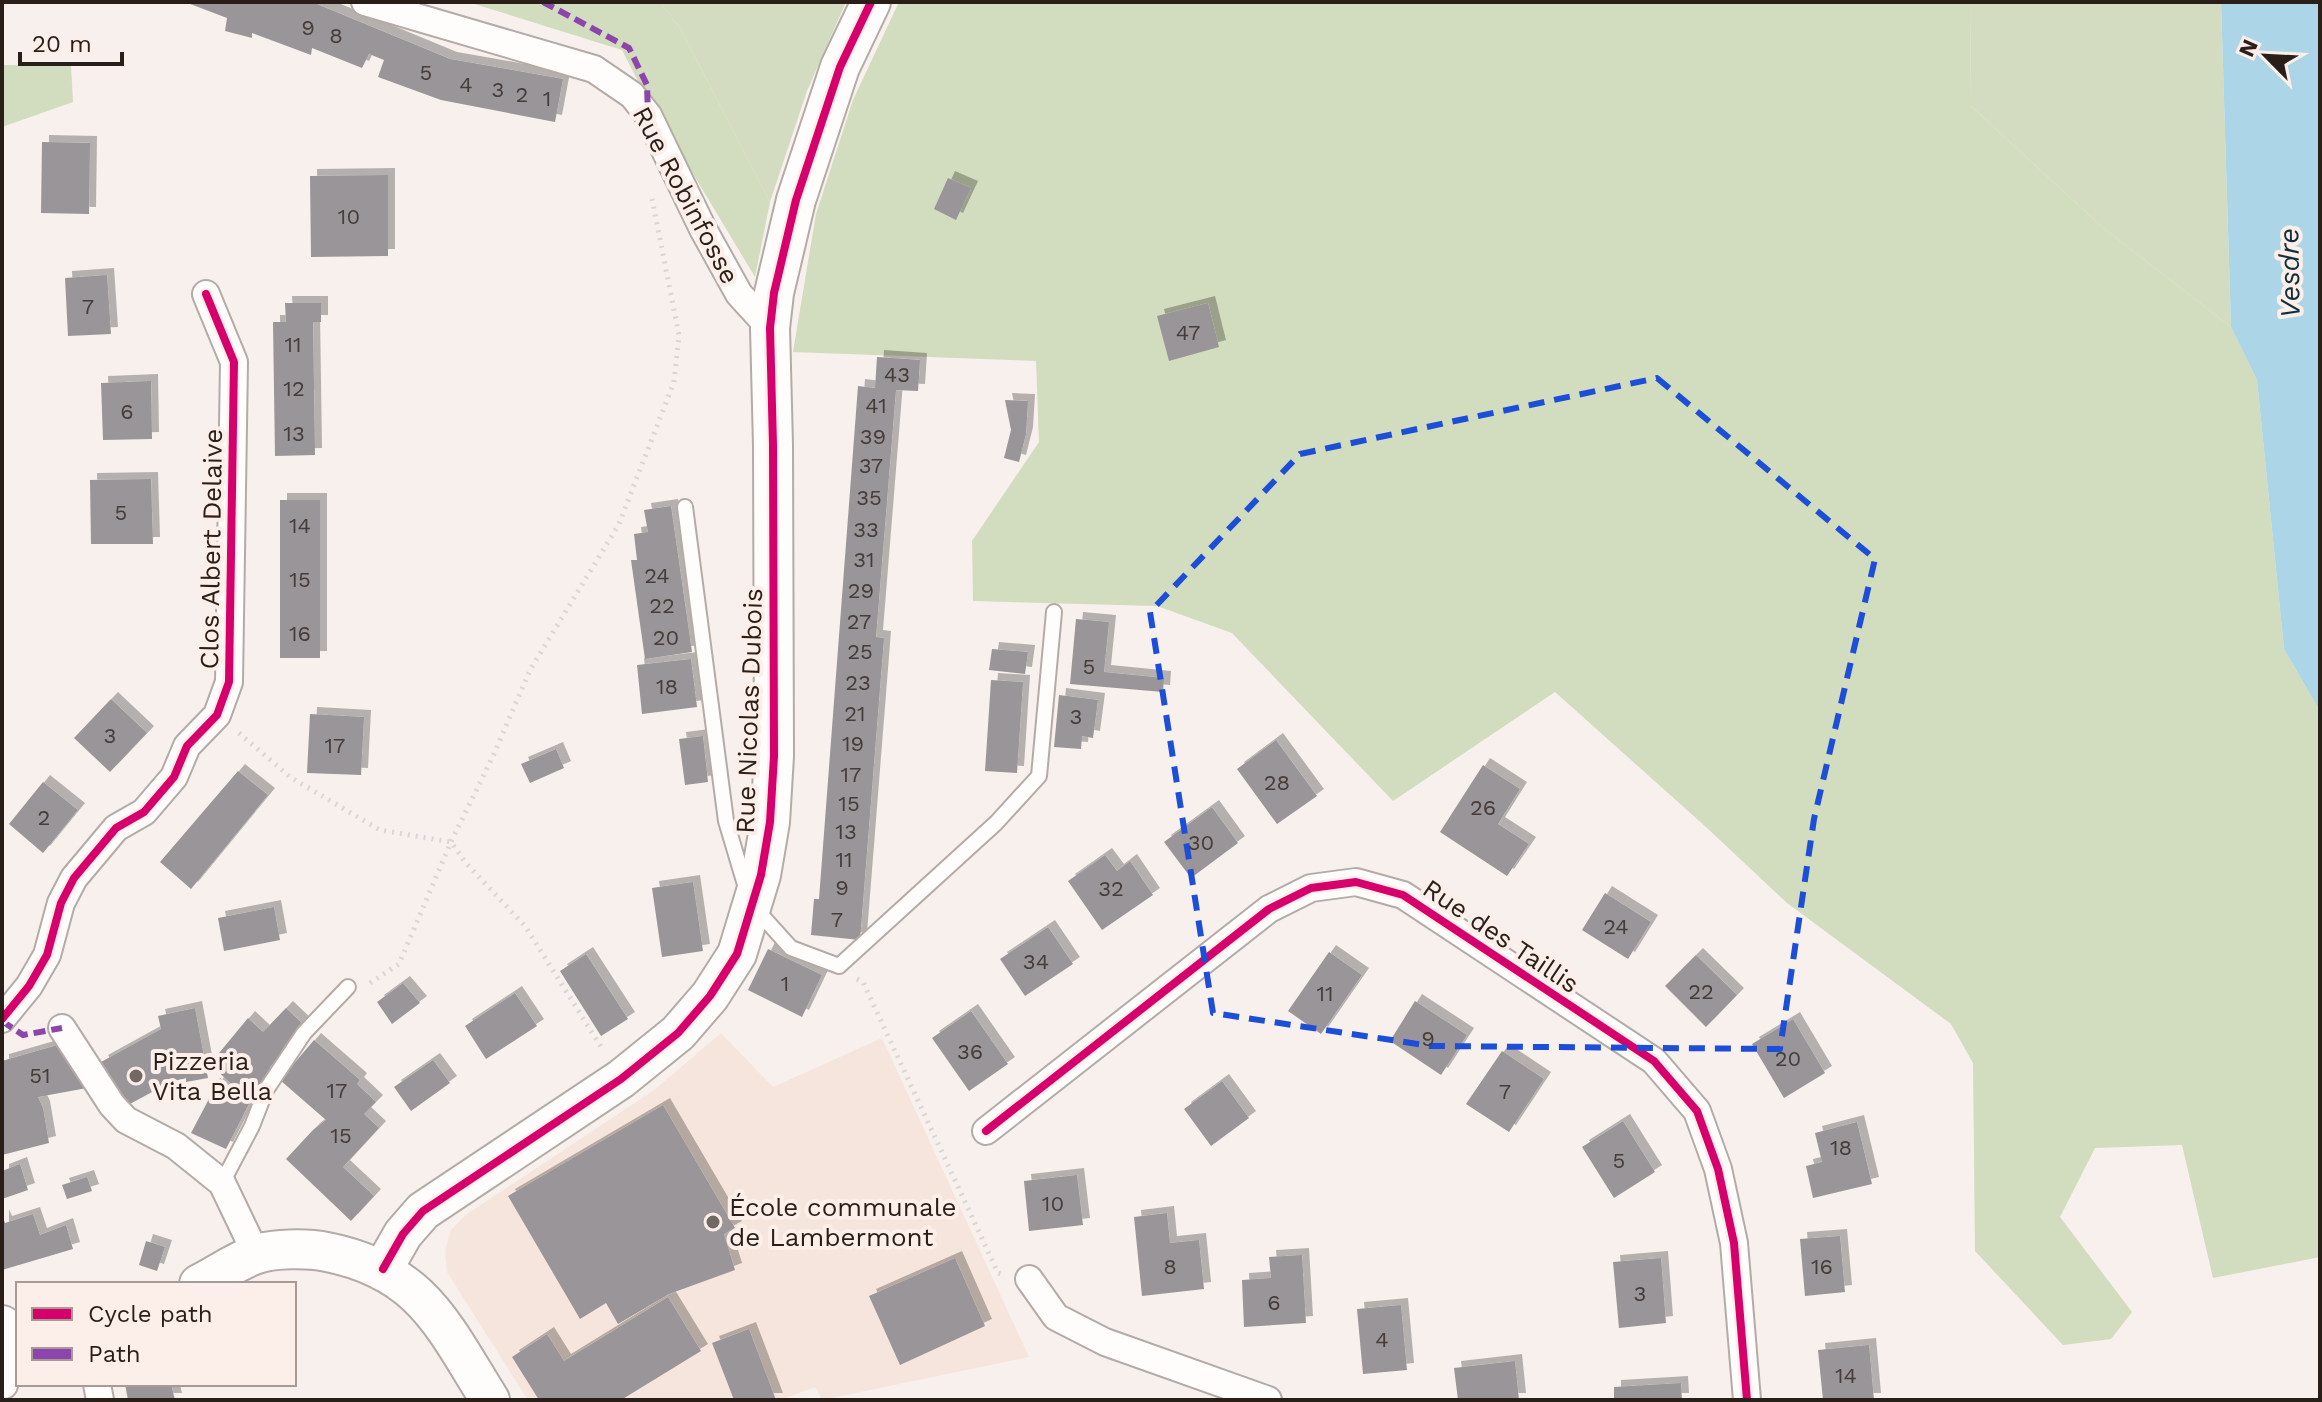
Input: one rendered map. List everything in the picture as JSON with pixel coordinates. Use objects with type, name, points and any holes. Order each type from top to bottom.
[{"type":"street","name":"Rue Robinfosse","points":[[365,2],[594,69],[632,95],[648,115],[703,229],[739,294],[770,328]]},
{"type":"street","name":"Rue Nicolas Dubois","points":[[383,1269],[403,1234],[423,1211],[621,1079],[678,1033],[710,996],[737,954],[761,875],[770,822],[774,756],[770,328],[774,293],[796,200],[840,67],[871,2]]},
{"type":"street","name":"Clos Albert Delaive","points":[[2,1019],[29,986],[47,955],[61,903],[74,878],[116,828],[144,812],[174,777],[187,746],[217,715],[229,682],[234,362],[206,294]]},
{"type":"street","name":"Rue des Taillis","points":[[986,1131],[1269,909],[1311,888],[1356,882],[1403,895],[1654,1061],[1697,1111],[1718,1169],[1734,1243],[1747,1400]]},
{"type":"street","points":[[62,1028],[112,1105],[126,1120],[176,1146],[222,1183],[256,1254]]},
{"type":"street","points":[[203,1282],[256,1254],[310,1249],[351,1257],[383,1269],[411,1288],[436,1314],[490,1400]]},
{"type":"street","points":[[1029,1279],[1056,1317],[1105,1342],[1268,1400]]},
{"type":"street","points":[[8,1390],[16,1348]]},
{"type":"lane","name":"Rue Nicolas Dubois","points":[[685,507],[726,821],[752,905],[791,948],[839,966]]},
{"type":"lane","points":[[839,966],[996,823],[1039,776],[1054,612]]},
{"type":"lane","points":[[222,1183],[252,1126],[266,1090],[304,1033],[348,987]]},
{"type":"path","points":[[348,987],[370,983],[399,964],[530,670],[619,524],[674,382],[679,335],[650,187]]},
{"type":"path","points":[[217,715],[290,777],[380,830],[451,842],[465,862],[525,926],[621,1079]]},
{"type":"path","points":[[839,966],[863,982],[998,1273],[1029,1279]]},
{"type":"highlighted area","points":[[1657,378],[1875,559],[1814,819],[1780,1049],[1431,1046],[1213,1013],[1150,612],[1300,454]]},
{"type":"shaded area","name":"École communale de Lambermont","points":[[721,1033],[773,1087],[882,1038],[1029,1357],[822,1400],[815,1387],[780,1400],[528,1400],[447,1272],[445,1250],[451,1230],[467,1214],[653,1091]]},
{"type":"green space","points":[[468,2],[660,2],[680,28],[770,202],[755,277],[622,50]]},
{"type":"green space","points":[[660,2],[846,2],[807,91],[770,202],[680,28]]},
{"type":"green space","points":[[899,2],[1970,2],[1971,106],[2102,227],[2231,327],[2257,380],[2284,649],[2320,711],[2320,1257],[2213,1278],[2182,1145],[2095,1148],[2060,1217],[2132,1312],[2111,1339],[2063,1345],[1975,1251],[1973,1063],[1951,1024],[1787,903],[1555,692],[1393,801],[1232,633],[1157,606],[973,601],[972,541],[1039,442],[1036,361],[793,352],[816,214],[853,100]]},
{"type":"green space","points":[[1970,2],[2221,2],[2231,327],[2102,227],[1971,106]]},
{"type":"green space","points":[[2,65],[71,65],[73,102],[2,127]]},
{"type":"water","name":"Vesdre","points":[[2221,2],[2320,2],[2320,711],[2284,649],[2257,380],[2231,327]]},
{"type":"building","points":[[185,2],[312,2],[450,59],[563,79],[555,122],[441,100],[378,77],[384,60],[369,54],[362,68],[312,48],[311,55],[252,33],[252,38],[225,31],[227,18]]},
{"type":"building","points":[[42,142],[90,143],[89,214],[41,213]]},
{"type":"building","points":[[388,175],[388,256],[311,257],[310,176]]},
{"type":"building","points":[[948,178],[971,188],[956,220],[934,209]]},
{"type":"building","points":[[107,275],[111,334],[68,336],[65,278]]},
{"type":"building","points":[[285,303],[321,303],[321,322],[313,322],[315,455],[275,456],[273,322],[286,322]]},
{"type":"building","points":[[1208,303],[1219,347],[1169,361],[1157,316]]},
{"type":"building","points":[[877,357],[920,360],[918,391],[896,390],[876,637],[884,638],[860,940],[811,935],[814,899],[819,899],[858,386],[875,388]]},
{"type":"building","points":[[151,381],[152,439],[103,440],[101,383]]},
{"type":"building","points":[[1005,400],[1028,401],[1026,434],[1019,462],[1004,458],[1011,430]]},
{"type":"building","points":[[151,479],[153,544],[91,544],[90,480]]},
{"type":"building","points":[[280,500],[320,500],[320,658],[280,658]]},
{"type":"building","points":[[671,506],[692,652],[645,659],[631,560],[637,560],[634,534],[648,532],[644,510]]},
{"type":"building","points":[[1076,619],[1109,622],[1104,672],[1164,678],[1163,692],[1070,684]]},
{"type":"building","points":[[992,649],[1028,652],[1025,674],[989,670]]},
{"type":"building","points":[[691,659],[697,707],[642,714],[637,665]]},
{"type":"building","points":[[991,680],[1023,682],[1017,773],[985,771]]},
{"type":"building","points":[[1059,695],[1098,700],[1093,738],[1082,736],[1081,749],[1054,747]]},
{"type":"building","points":[[111,699],[147,733],[110,772],[74,738]]},
{"type":"building","points":[[310,714],[364,717],[361,775],[307,773]]},
{"type":"building","points":[[703,736],[708,782],[685,785],[679,739]]},
{"type":"building","points":[[1276,740],[1317,796],[1277,824],[1237,769]]},
{"type":"building","points":[[556,749],[564,768],[530,783],[521,764]]},
{"type":"building","points":[[1483,765],[1520,789],[1498,824],[1529,844],[1507,876],[1440,832]]},
{"type":"building","points":[[238,771],[268,795],[191,889],[160,862]]},
{"type":"building","points":[[43,782],[78,810],[43,853],[9,824]]},
{"type":"building","points":[[1212,807],[1238,843],[1191,878],[1164,842]]},
{"type":"building","points":[[1105,855],[1117,871],[1130,861],[1153,895],[1102,930],[1068,881]]},
{"type":"building","points":[[693,882],[703,951],[662,957],[652,888]]},
{"type":"building","points":[[1605,893],[1651,922],[1628,959],[1582,930]]},
{"type":"building","points":[[274,907],[280,940],[224,951],[218,918]]},
{"type":"building","points":[[1048,927],[1073,964],[1025,996],[1000,959]]},
{"type":"building","points":[[768,949],[822,975],[802,1017],[748,990]]},
{"type":"building","points":[[1329,952],[1362,975],[1321,1034],[1288,1011]]},
{"type":"building","points":[[586,954],[628,1019],[601,1036],[560,971]]},
{"type":"building","points":[[1696,955],[1737,995],[1706,1027],[1665,986]]},
{"type":"building","points":[[403,983],[420,1003],[392,1024],[377,1002]]},
{"type":"building","points":[[515,993],[537,1026],[486,1059],[465,1026]]},
{"type":"building","points":[[1415,1001],[1467,1035],[1441,1075],[1390,1041]]},
{"type":"building","points":[[195,1008],[208,1078],[186,1082],[186,1078],[167,1084],[128,1105],[101,1062],[161,1029],[158,1016]]},
{"type":"building","points":[[286,1008],[307,1028],[270,1067],[273,1070],[246,1099],[250,1102],[226,1149],[191,1133],[220,1078],[243,1095],[210,1064],[248,1018],[263,1032]]},
{"type":"building","points":[[971,1011],[1008,1064],[969,1091],[932,1038]]},
{"type":"building","points":[[1793,1019],[1825,1073],[1784,1098],[1752,1044]]},
{"type":"building","points":[[314,1040],[360,1080],[357,1084],[376,1102],[364,1114],[379,1128],[343,1167],[374,1196],[351,1221],[286,1159],[326,1120],[280,1080]]},
{"type":"building","points":[[61,1044],[87,1088],[38,1097],[49,1143],[2,1155],[2,1061]]},
{"type":"building","points":[[1502,1051],[1544,1079],[1509,1132],[1466,1104]]},
{"type":"building","points":[[433,1060],[450,1083],[411,1111],[394,1087]]},
{"type":"building","points":[[1222,1081],[1249,1118],[1211,1146],[1184,1109]]},
{"type":"building","points":[[663,1105],[735,1228],[724,1234],[735,1270],[669,1294],[618,1324],[606,1303],[580,1319],[508,1196]]},
{"type":"building","points":[[1623,1121],[1655,1172],[1614,1198],[1582,1147]]},
{"type":"building","points":[[1857,1122],[1872,1184],[1813,1198],[1806,1166],[1822,1162],[1815,1133]]},
{"type":"building","points":[[20,1164],[28,1190],[2,1199],[2,1171]]},
{"type":"building","points":[[1077,1175],[1083,1225],[1029,1231],[1024,1181]]},
{"type":"building","points":[[87,1177],[92,1191],[67,1199],[62,1185]]},
{"type":"building","points":[[1167,1213],[1170,1243],[1199,1240],[1204,1289],[1142,1296],[1134,1217]]},
{"type":"building","points":[[33,1214],[40,1235],[66,1225],[73,1249],[2,1270],[2,1216],[5,1223]]},
{"type":"building","points":[[1840,1236],[1845,1292],[1805,1296],[1800,1239]]},
{"type":"building","points":[[146,1241],[165,1247],[157,1271],[139,1265]]},
{"type":"building","points":[[1302,1255],[1306,1323],[1244,1327],[1242,1280],[1271,1278],[1269,1257]]},
{"type":"building","points":[[955,1258],[985,1326],[900,1365],[869,1296]]},
{"type":"building","points":[[1661,1258],[1666,1323],[1619,1328],[1613,1262]]},
{"type":"building","points":[[668,1297],[701,1351],[621,1400],[539,1400],[512,1357],[547,1334],[564,1361]]},
{"type":"building","points":[[1401,1305],[1407,1370],[1363,1374],[1357,1309]]},
{"type":"building","points":[[749,1329],[776,1400],[734,1400],[712,1343]]},
{"type":"building","points":[[1869,1345],[1874,1400],[1823,1400],[1818,1350]]},
{"type":"building","points":[[1515,1361],[1519,1400],[1458,1400],[1454,1368]]},
{"type":"building","points":[[1681,1383],[1682,1400],[1614,1400],[1614,1387]]},
{"type":"building","points":[[125,1386],[172,1386],[175,1400],[128,1400]]},
{"type":"marked path","points":[[543,2],[629,48],[647,85],[648,115]]},
{"type":"marked path","points":[[2,1021],[23,1035],[62,1028]]},
{"type":"cycle path","points":[[383,1269],[403,1234],[423,1211],[621,1079],[678,1033],[710,996],[737,954],[761,875],[770,822],[774,756],[770,328],[774,293],[796,200],[840,67],[871,2]]},
{"type":"cycle path","points":[[2,1019],[29,986],[47,955],[61,903],[74,878],[116,828],[144,812],[174,777],[187,746],[217,715],[229,682],[234,362],[206,294]]},
{"type":"cycle path","points":[[986,1131],[1269,909],[1311,888],[1356,882],[1403,895],[1654,1061],[1697,1111],[1718,1169],[1734,1243],[1747,1400]]},
{"type":"place","name":"Pizzeria Vita Bella","points":[[136,1076]]},
{"type":"place","name":"École communale de Lambermont","points":[[713,1222]]}]
